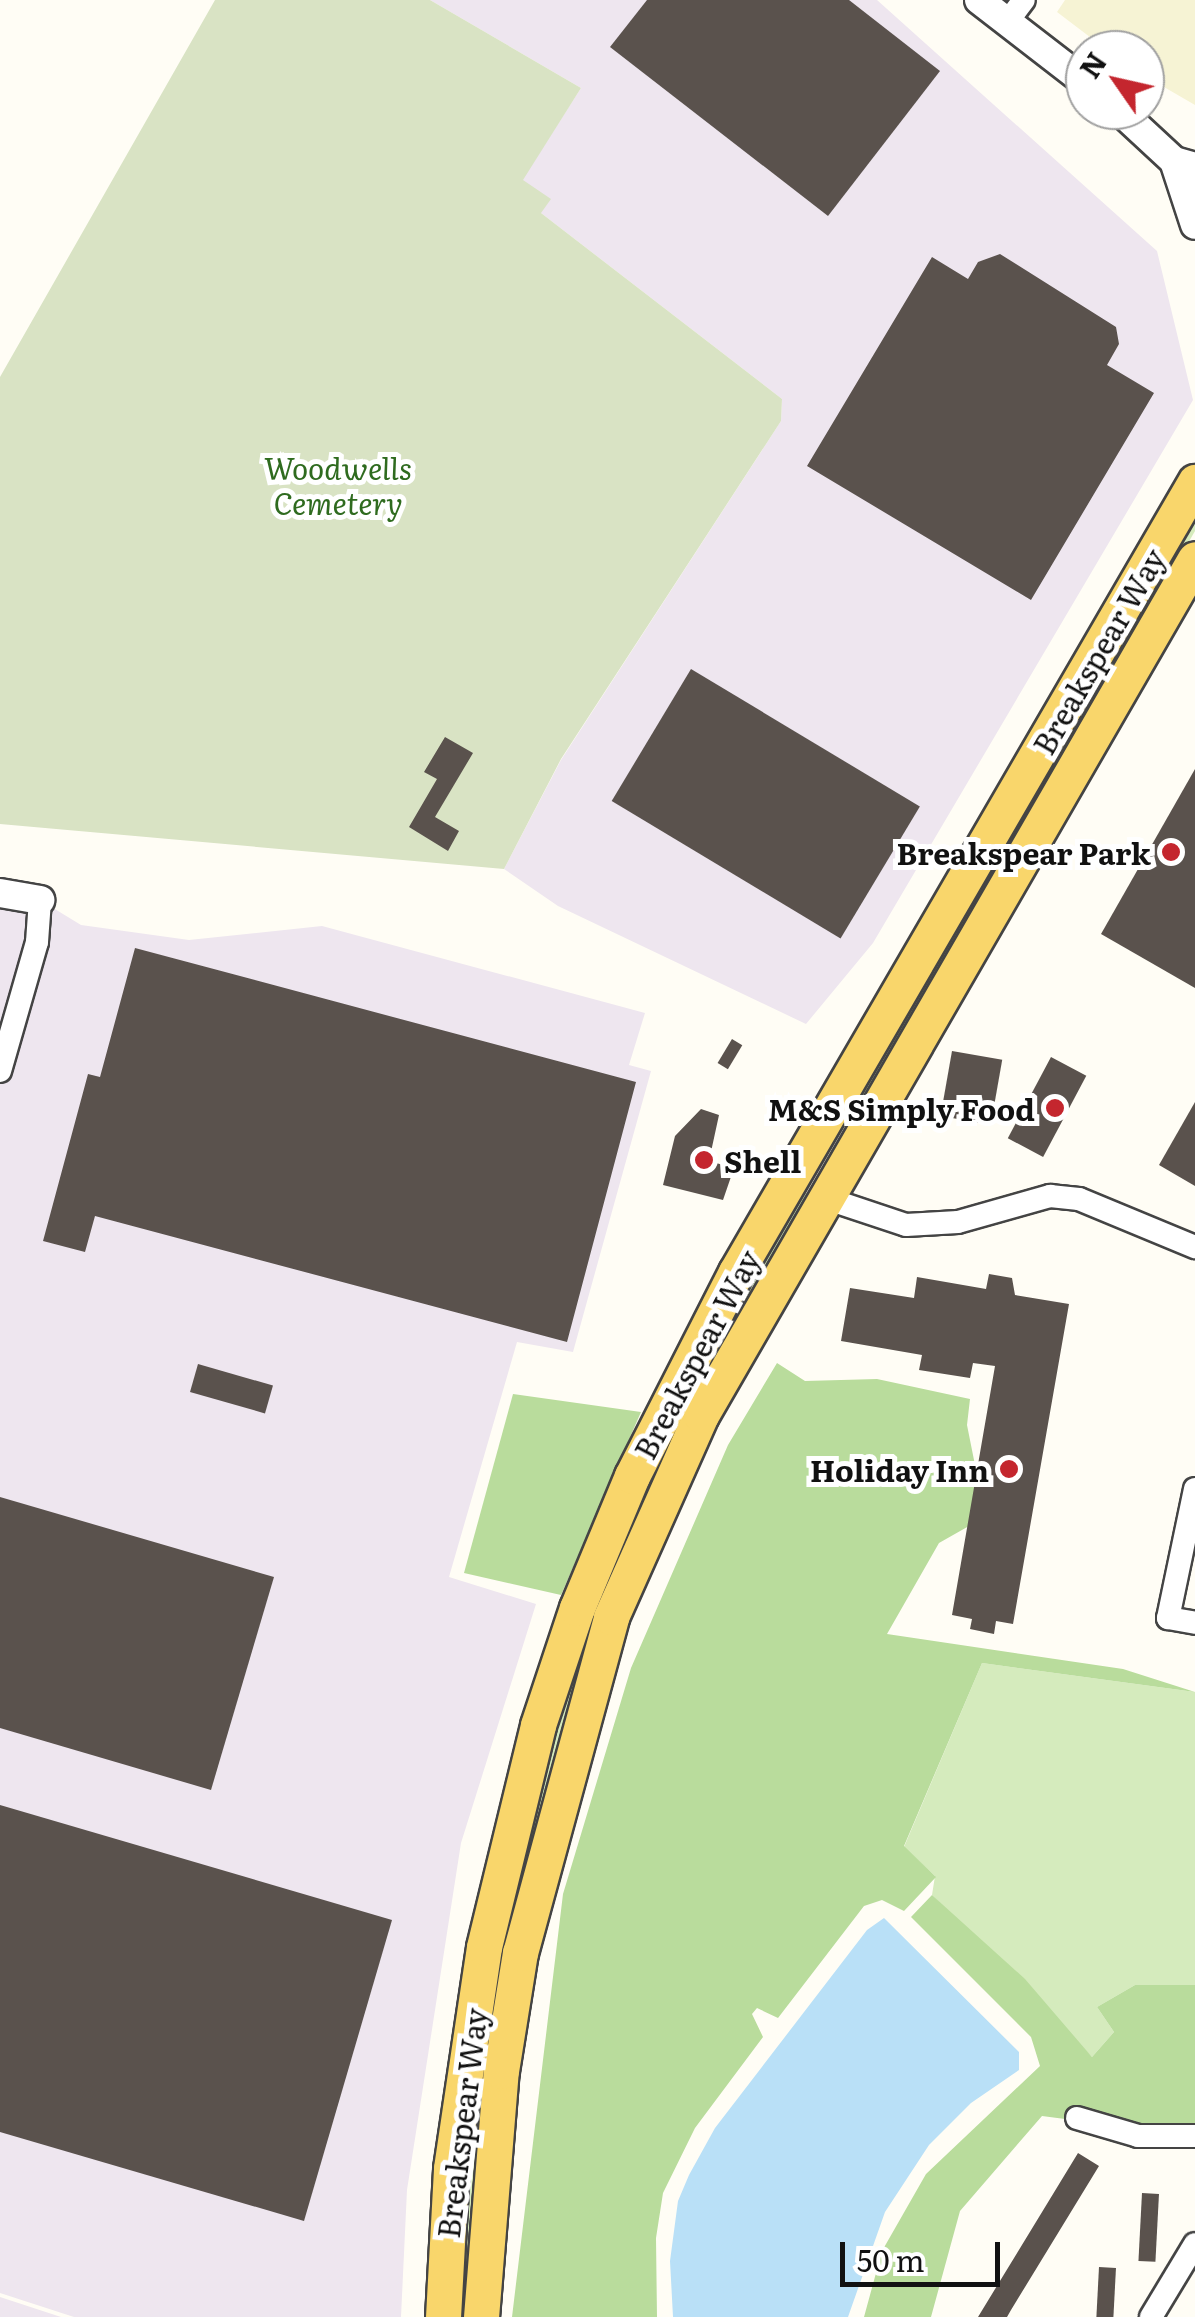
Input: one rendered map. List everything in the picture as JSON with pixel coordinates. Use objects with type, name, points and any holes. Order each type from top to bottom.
[{"type":"main road","name":"Breakspear Way","points":[[443,2317],[451,2168],[484,1947],[538,1725],[577,1608],[632,1476],[736,1272],[1195,482]]},
{"type":"main road","name":"Breakspear Way","points":[[481,2317],[495,2125],[514,1992],[582,1709],[610,1617],[679,1462],[825,1198],[1195,559]]},
{"type":"street","points":[[980,0],[1016,10],[1065,61]]},
{"type":"street","points":[[1143,130],[1185,164],[1195,225]]},
{"type":"street","points":[[0,893],[40,900],[37,942],[0,1071]]},
{"type":"street","points":[[825,1198],[906,1225],[958,1222],[1064,1197],[1112,1208],[1195,1247]]},
{"type":"street","points":[[1195,1489],[1168,1618],[1195,1623]]},
{"type":"street","points":[[1077,2118],[1138,2136],[1195,2136]]},
{"type":"street","points":[[1151,2317],[1195,2244]]},
{"type":"shaded area","points":[[430,0],[877,0],[1157,251],[1193,400],[873,943],[806,1024],[558,906],[504,869],[561,760],[781,421],[782,399],[541,213],[522,180],[581,88]]},
{"type":"shaded area","points":[[1065,0],[1195,0],[1195,105],[1165,88],[1165,30],[1081,30],[1057,12]]},
{"type":"shaded area","points":[[0,897],[40,900],[81,925],[189,940],[322,926],[645,1013],[629,1065],[651,1071],[573,1352],[517,1342],[449,1577],[536,1604],[461,1843],[407,2190],[401,2317],[74,2317],[0,2293]]},
{"type":"shaded area","points":[[0,2297],[61,2317],[0,2317]]},
{"type":"green space","name":"Woodwells Cemetery","points":[[215,0],[430,0],[581,88],[523,180],[551,199],[541,213],[782,399],[781,421],[561,759],[504,869],[0,824],[0,377]]},
{"type":"green space","points":[[1195,502],[1195,531],[850,1130],[840,1124]]},
{"type":"green space","points":[[801,1189],[812,1197],[594,1638],[470,2317],[456,2317],[461,2187],[490,1974],[574,1652],[647,1472]]},
{"type":"green space","points":[[777,1363],[805,1381],[877,1379],[970,1399],[967,1425],[977,1475],[969,1526],[939,1543],[887,1634],[1123,1669],[1195,1692],[982,1663],[904,1846],[936,1877],[904,1911],[882,1900],[864,1906],[778,2018],[757,2008],[752,2014],[763,2037],[695,2128],[663,2193],[656,2238],[657,2317],[512,2317],[563,1894],[631,1668],[728,1445]]},
{"type":"green space","points":[[513,1394],[641,1412],[561,1595],[464,1573]]},
{"type":"green space","points":[[982,1663],[1195,1692],[1195,1985],[1135,1985],[1097,2007],[1114,2032],[1092,2057],[932,1895],[935,1876],[904,1847]]},
{"type":"green space","points":[[932,1895],[1025,1979],[1092,2057],[1114,2032],[1097,2007],[1135,1985],[1195,1985],[1195,2136],[1042,2116],[960,2211],[931,2317],[864,2317],[882,2251],[926,2174],[1040,2066],[1031,2037],[911,1917]]},
{"type":"water","points":[[884,1918],[1019,2052],[1019,2070],[971,2103],[929,2145],[885,2212],[848,2317],[673,2317],[670,2261],[678,2201],[689,2175],[715,2128],[867,1930]]},
{"type":"building","points":[[647,0],[849,0],[940,71],[828,216],[610,47]]},
{"type":"building","points":[[1000,254],[1116,327],[1119,344],[1107,365],[1154,393],[1031,600],[807,466],[932,257],[968,279],[978,262]]},
{"type":"building","points":[[691,669],[920,807],[841,939],[612,801]]},
{"type":"building","points":[[445,737],[473,753],[435,817],[459,831],[448,851],[409,827],[437,779],[424,772]]},
{"type":"building","name":"Breakspear Park","points":[[1195,769],[1195,988],[1101,934]]},
{"type":"building","points":[[135,948],[636,1082],[567,1342],[95,1216],[85,1252],[43,1241],[88,1074],[100,1077]]},
{"type":"building","points":[[732,1039],[742,1045],[728,1069],[718,1063]]},
{"type":"building","points":[[952,1051],[1002,1060],[991,1125],[941,1116]]},
{"type":"building","points":[[1051,1057],[1086,1076],[1043,1157],[1008,1138]]},
{"type":"building","points":[[1195,1102],[1195,1186],[1159,1165]]},
{"type":"building","points":[[701,1109],[719,1115],[709,1161],[734,1168],[723,1200],[663,1185],[675,1136]]},
{"type":"building","name":"Holiday Inn","points":[[989,1274],[1012,1278],[1015,1295],[1069,1304],[1013,1624],[996,1621],[994,1634],[970,1629],[972,1619],[952,1615],[995,1366],[973,1363],[970,1378],[919,1370],[922,1355],[841,1341],[850,1288],[914,1298],[917,1277],[986,1289]]},
{"type":"building","points":[[198,1364],[273,1385],[265,1413],[190,1392]]},
{"type":"building","points":[[0,1497],[274,1577],[211,1790],[0,1728]]},
{"type":"building","points":[[0,1805],[392,1920],[304,2221],[0,2132]]},
{"type":"building","points":[[1078,2153],[1099,2166],[1007,2317],[978,2317]]},
{"type":"building","points":[[1142,2193],[1159,2194],[1155,2262],[1138,2261]]},
{"type":"building","points":[[1099,2267],[1116,2268],[1113,2317],[1096,2317]]},
{"type":"place","name":"Breakspear Park","points":[[1171,852]]},
{"type":"place","name":"M&S Simply Food","points":[[1055,1108]]},
{"type":"place","name":"Shell","points":[[704,1160]]},
{"type":"place","name":"Holiday Inn","points":[[1009,1469]]}]
